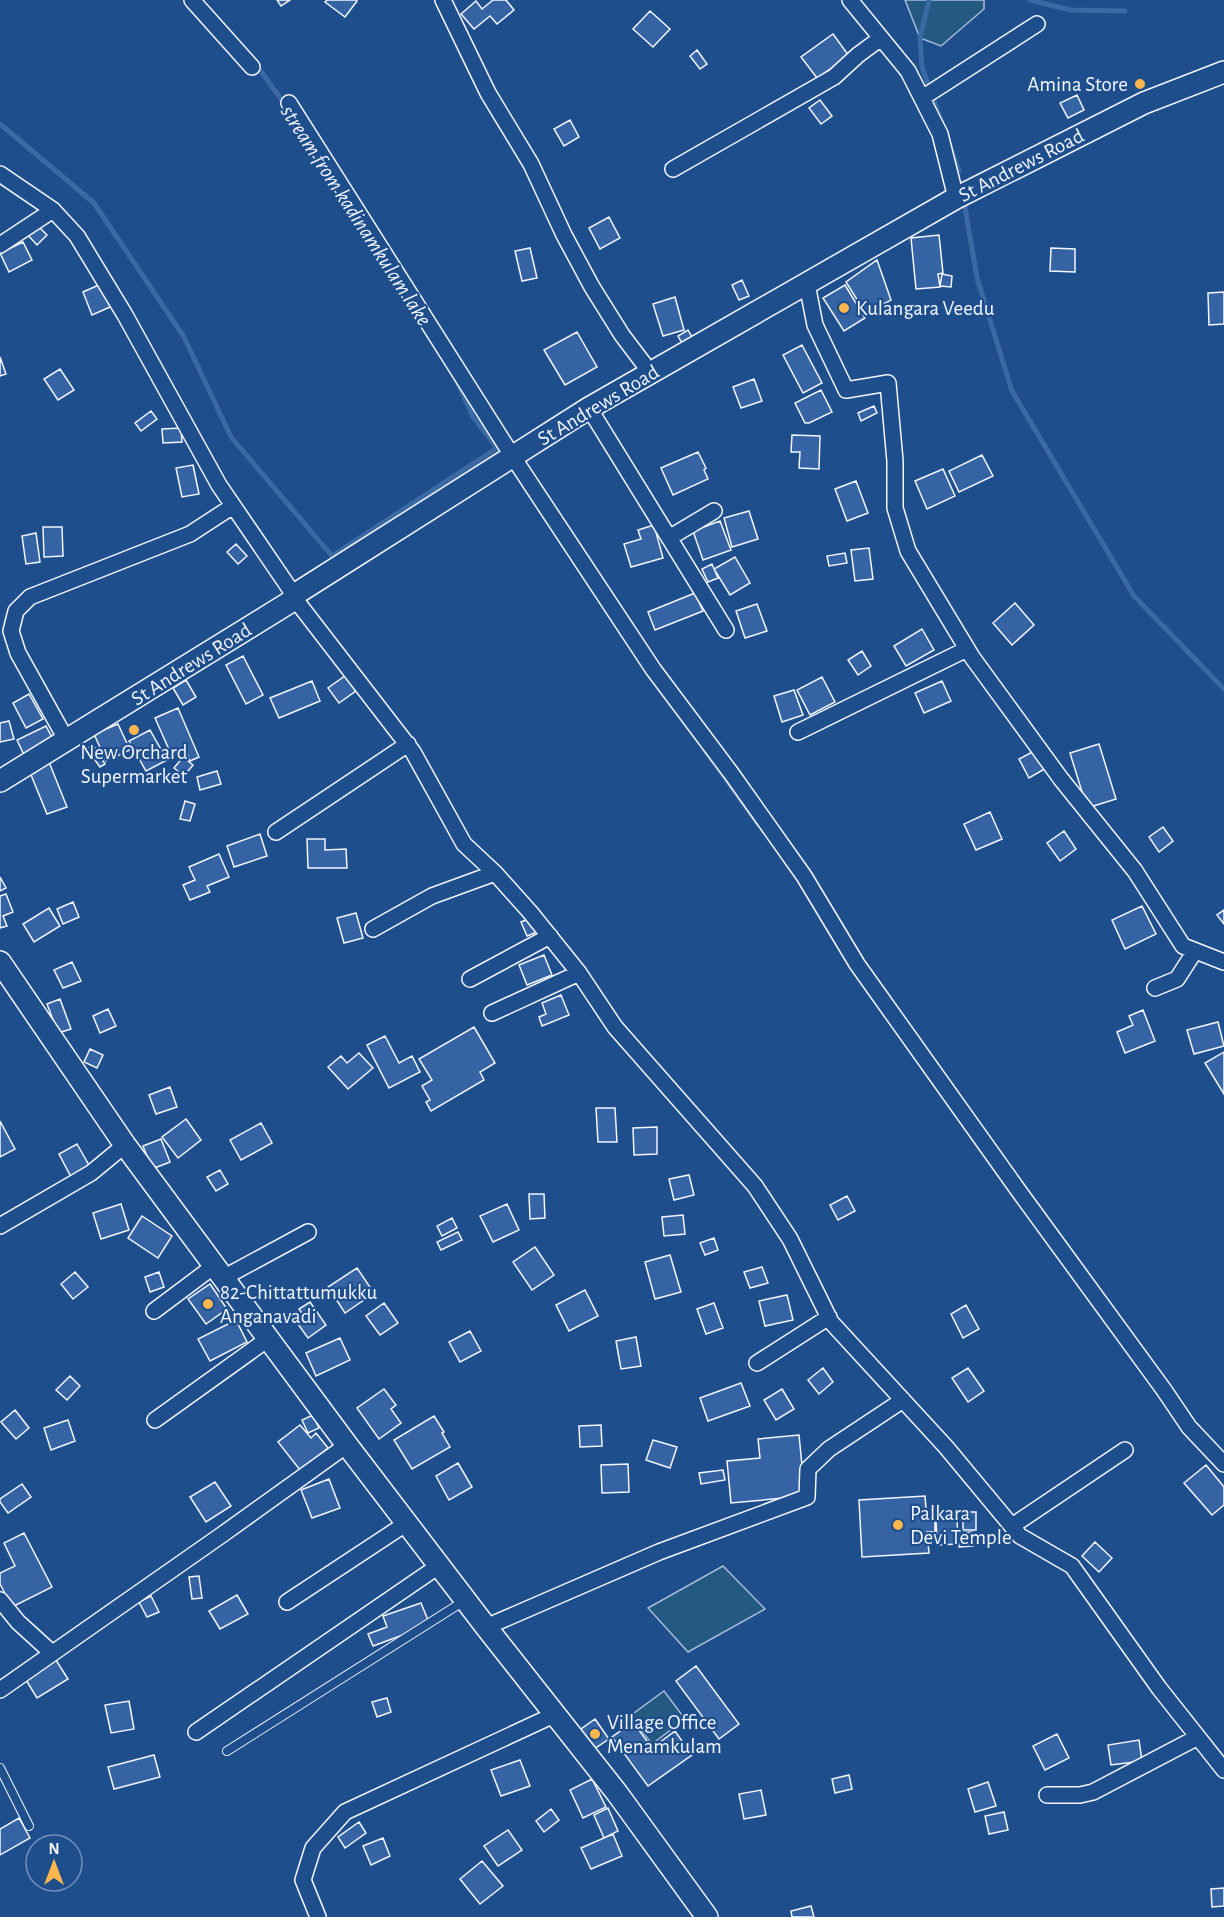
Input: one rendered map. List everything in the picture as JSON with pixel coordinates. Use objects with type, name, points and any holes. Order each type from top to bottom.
[{"type":"main road","name":"St Andrews Road","points":[[0,781],[68,741],[589,408],[651,372],[956,198],[1144,103],[1224,72]]},
{"type":"main road","points":[[0,962],[125,1145],[268,1339],[486,1627],[617,1793],[707,1917]]},
{"type":"street","points":[[192,0],[252,67]]},
{"type":"street","points":[[443,0],[488,93],[531,164],[564,235],[592,287],[622,335],[651,372]]},
{"type":"street","points":[[850,0],[908,71],[940,134],[956,198]]},
{"type":"street","points":[[922,98],[1037,24]]},
{"type":"street","points":[[673,169],[834,76],[881,38]]},
{"type":"street","points":[[290,103],[513,457],[653,669],[804,876],[857,964],[1018,1190],[1189,1427],[1224,1464]]},
{"type":"street","points":[[0,174],[53,210],[77,236],[119,305],[219,485],[295,597],[408,744],[464,844],[495,873],[550,936],[579,973],[615,1027],[755,1186],[790,1239],[831,1322],[946,1447],[1020,1536],[1072,1566],[1159,1688],[1224,1770]]},
{"type":"street","points":[[0,245],[53,210]]},
{"type":"street","points":[[807,284],[815,325],[846,390],[888,383],[895,461],[895,508],[908,551],[967,649],[1061,779],[1135,871],[1183,946],[1224,962]]},
{"type":"street","points":[[589,408],[726,630]]},
{"type":"street","points":[[68,741],[18,653],[11,631],[16,610],[30,597],[190,534],[233,506]]},
{"type":"street","points":[[669,538],[714,511]]},
{"type":"street","points":[[798,732],[967,649]]},
{"type":"street","points":[[276,832],[408,744]]},
{"type":"street","points":[[373,929],[432,896],[495,873]]},
{"type":"street","points":[[470,980],[550,936]]},
{"type":"street","points":[[1155,988],[1177,980],[1195,951]]},
{"type":"street","points":[[492,1013],[579,973]]},
{"type":"street","points":[[0,1226],[91,1173],[125,1145]]},
{"type":"street","points":[[153,1311],[219,1272],[308,1232]]},
{"type":"street","points":[[757,1363],[829,1317]]},
{"type":"street","points":[[155,1420],[268,1339]]},
{"type":"street","points":[[486,1627],[659,1552],[807,1497],[807,1469],[829,1449],[903,1400]]},
{"type":"street","points":[[0,1690],[347,1445]]},
{"type":"street","points":[[1012,1526],[1125,1449]]},
{"type":"street","points":[[286,1602],[407,1523]]},
{"type":"street","points":[[196,1732],[440,1565]]},
{"type":"street","points":[[0,1600],[18,1622],[52,1653]]},
{"type":"street","points":[[0,1679],[19,1677]]},
{"type":"street","points":[[318,1917],[303,1880],[314,1848],[345,1812],[556,1714]]},
{"type":"street","points":[[1047,1795],[1080,1795],[1093,1792],[1198,1737]]},
{"type":"lane","points":[[227,1751],[466,1600]]},
{"type":"lane","points":[[0,1768],[29,1826]]},
{"type":"shaded area","points":[[905,0],[984,0],[984,9],[941,46],[920,38]]},
{"type":"shaded area","points":[[723,1566],[765,1609],[688,1652],[648,1608]]},
{"type":"shaded area","points":[[664,1691],[685,1719],[652,1744],[630,1716]]},
{"type":"building","points":[[277,0],[290,0],[281,6]]},
{"type":"building","points":[[327,0],[357,1],[345,17],[325,2]]},
{"type":"building","points":[[493,0],[506,0],[514,10],[497,24],[490,16],[474,29],[461,14],[476,1],[482,9]]},
{"type":"building","points":[[650,11],[670,29],[653,47],[633,29]]},
{"type":"building","points":[[833,34],[849,56],[817,78],[801,57]]},
{"type":"building","points":[[697,50],[707,64],[700,69],[690,56]]},
{"type":"building","points":[[1077,95],[1084,110],[1068,118],[1060,103]]},
{"type":"building","points":[[820,100],[832,116],[821,124],[809,108]]},
{"type":"building","points":[[570,120],[579,137],[564,146],[554,129]]},
{"type":"building","points":[[609,217],[620,238],[600,249],[589,228]]},
{"type":"building","points":[[34,222],[47,235],[37,245],[24,231]]},
{"type":"building","points":[[939,235],[943,273],[938,274],[940,287],[916,289],[911,238]]},
{"type":"building","points":[[23,242],[32,260],[9,272],[0,253]]},
{"type":"building","points":[[530,248],[537,278],[522,281],[515,251]]},
{"type":"building","points":[[1051,248],[1075,249],[1075,272],[1050,271]]},
{"type":"building","points":[[877,260],[891,300],[866,314],[846,282]]},
{"type":"building","points":[[942,274],[952,276],[951,287],[940,286]]},
{"type":"building","points":[[742,280],[749,296],[739,300],[732,285]]},
{"type":"building","points":[[101,284],[110,307],[92,315],[83,292]]},
{"type":"building","name":"Kulangara Veedu","points":[[845,285],[865,318],[844,331],[823,298]]},
{"type":"building","points":[[1224,292],[1224,324],[1209,325],[1208,293]]},
{"type":"building","points":[[675,297],[684,330],[663,336],[653,304]]},
{"type":"building","points":[[688,330],[693,339],[683,345],[678,336]]},
{"type":"building","points":[[577,332],[597,367],[565,385],[544,350]]},
{"type":"building","points":[[802,345],[822,383],[803,393],[783,355]]},
{"type":"building","points":[[0,357],[6,374],[0,376]]},
{"type":"building","points":[[60,369],[74,390],[58,400],[44,379]]},
{"type":"building","points":[[754,379],[762,401],[741,408],[733,387]]},
{"type":"building","points":[[821,390],[832,412],[805,423],[795,403]]},
{"type":"building","points":[[874,406],[877,413],[861,421],[858,413]]},
{"type":"building","points":[[151,411],[157,419],[141,431],[135,423]]},
{"type":"building","points":[[181,428],[182,442],[163,443],[162,429]]},
{"type":"building","points":[[792,435],[820,436],[819,469],[799,468],[800,452],[791,452]]},
{"type":"building","points":[[698,452],[706,468],[704,470],[708,479],[673,495],[661,468]]},
{"type":"building","points":[[982,455],[993,476],[959,492],[949,471]]},
{"type":"building","points":[[193,465],[199,494],[182,497],[176,468]]},
{"type":"building","points":[[943,469],[955,496],[927,509],[915,481]]},
{"type":"building","points":[[856,481],[868,513],[847,521],[835,489]]},
{"type":"building","points":[[749,511],[758,539],[732,547],[724,518]]},
{"type":"building","points":[[720,521],[731,550],[703,560],[693,531]]},
{"type":"building","points":[[654,525],[663,558],[631,567],[624,544],[641,539],[638,530]]},
{"type":"building","points":[[43,527],[62,527],[63,556],[44,557]]},
{"type":"building","points":[[36,533],[40,562],[26,564],[22,536]]},
{"type":"building","points":[[236,544],[247,556],[238,564],[227,552]]},
{"type":"building","points":[[869,548],[873,579],[855,581],[851,550]]},
{"type":"building","points":[[845,553],[847,563],[829,566],[827,556]]},
{"type":"building","points":[[735,557],[750,583],[730,595],[714,569]]},
{"type":"building","points":[[712,564],[718,578],[708,582],[702,569]]},
{"type":"building","points":[[695,593],[703,611],[655,630],[648,612]]},
{"type":"building","points":[[1015,603],[1034,625],[1012,645],[993,623]]},
{"type":"building","points":[[757,604],[767,631],[745,638],[736,611]]},
{"type":"building","points":[[922,629],[934,650],[906,666],[894,646]]},
{"type":"building","points":[[862,651],[871,666],[858,675],[848,660]]},
{"type":"building","points":[[243,656],[263,695],[246,704],[226,665]]},
{"type":"building","points":[[349,673],[360,688],[339,703],[328,688]]},
{"type":"building","points":[[822,677],[835,702],[810,715],[797,690]]},
{"type":"building","points":[[186,680],[196,697],[183,705],[173,688]]},
{"type":"building","points":[[312,681],[320,701],[279,718],[270,698]]},
{"type":"building","points":[[942,681],[951,701],[924,713],[915,693]]},
{"type":"building","points":[[794,690],[803,715],[782,722],[774,696]]},
{"type":"building","points":[[29,694],[43,719],[26,728],[13,703]]},
{"type":"building","points":[[178,708],[199,757],[190,761],[185,749],[171,754],[155,718]]},
{"type":"building","points":[[9,721],[14,739],[0,742],[0,723]]},
{"type":"building","points":[[118,724],[130,750],[106,761],[94,734]]},
{"type":"building","points":[[46,726],[55,743],[25,757],[17,740]]},
{"type":"building","points":[[150,730],[167,760],[146,771],[129,741]]},
{"type":"building","points":[[1099,744],[1116,799],[1087,808],[1070,753]]},
{"type":"building","points":[[93,745],[105,764],[100,767],[87,749]]},
{"type":"building","points":[[1038,749],[1048,767],[1029,778],[1019,759]]},
{"type":"building","points":[[183,757],[193,765],[184,776],[174,768]]},
{"type":"building","points":[[49,762],[67,807],[47,814],[29,770]]},
{"type":"building","points":[[217,771],[221,784],[200,790],[197,777]]},
{"type":"building","points":[[185,801],[195,804],[190,821],[180,819]]},
{"type":"building","points":[[990,812],[1002,839],[976,850],[964,824]]},
{"type":"building","points":[[1163,827],[1173,841],[1159,852],[1149,837]]},
{"type":"building","points":[[1064,831],[1076,849],[1060,861],[1047,843]]},
{"type":"building","points":[[260,834],[267,856],[234,867],[227,846]]},
{"type":"building","points":[[307,839],[325,839],[325,850],[346,849],[347,868],[308,868]]},
{"type":"building","points":[[219,854],[229,877],[207,886],[210,892],[190,900],[183,885],[195,880],[189,867]]},
{"type":"building","points":[[0,877],[6,888],[0,891]]},
{"type":"building","points":[[6,894],[13,912],[3,916],[7,926],[0,928],[0,896]]},
{"type":"building","points":[[73,902],[79,917],[63,924],[57,909]]},
{"type":"building","points":[[1142,906],[1156,934],[1125,949],[1112,920]]},
{"type":"building","points":[[49,908],[60,926],[34,942],[23,924]]},
{"type":"building","points":[[1224,910],[1224,924],[1217,915]]},
{"type":"building","points":[[356,913],[363,938],[344,943],[337,918]]},
{"type":"building","points":[[531,918],[537,932],[527,936],[521,922]]},
{"type":"building","points":[[544,955],[552,975],[527,985],[519,965]]},
{"type":"building","points":[[72,962],[81,981],[63,988],[54,970]]},
{"type":"building","points":[[561,995],[569,1015],[542,1026],[539,1017],[546,1014],[542,1003]]},
{"type":"building","points":[[60,999],[71,1029],[58,1033],[47,1004]]},
{"type":"building","points":[[108,1009],[116,1026],[100,1033],[93,1016]]},
{"type":"building","points":[[1143,1010],[1155,1041],[1125,1053],[1117,1032],[1133,1025],[1129,1016]]},
{"type":"building","points":[[1218,1022],[1224,1046],[1194,1054],[1187,1030]]},
{"type":"building","points":[[474,1027],[495,1063],[480,1072],[484,1080],[431,1111],[426,1102],[430,1100],[422,1086],[432,1080],[419,1059]]},
{"type":"building","points":[[385,1036],[399,1063],[412,1056],[420,1072],[389,1088],[367,1045]]},
{"type":"building","points":[[90,1049],[103,1055],[97,1068],[84,1062]]},
{"type":"building","points":[[1224,1052],[1224,1094],[1205,1063]]},
{"type":"building","points":[[359,1053],[373,1068],[348,1089],[328,1067],[341,1056],[347,1063]]},
{"type":"building","points":[[170,1087],[177,1107],[156,1114],[149,1095]]},
{"type":"building","points":[[596,1108],[615,1108],[617,1142],[598,1142]]},
{"type":"building","points":[[186,1119],[201,1140],[178,1158],[162,1137]]},
{"type":"building","points":[[0,1121],[15,1149],[0,1157]]},
{"type":"building","points":[[261,1123],[272,1143],[241,1160],[230,1140]]},
{"type":"building","points":[[657,1127],[657,1154],[634,1155],[633,1128]]},
{"type":"building","points":[[161,1139],[170,1162],[152,1169],[143,1146]]},
{"type":"building","points":[[77,1144],[90,1167],[71,1177],[59,1154]]},
{"type":"building","points":[[220,1170],[228,1184],[216,1191],[207,1177]]},
{"type":"building","points":[[689,1175],[694,1195],[674,1200],[669,1179]]},
{"type":"building","points":[[529,1194],[544,1194],[545,1218],[530,1219]]},
{"type":"building","points":[[847,1196],[855,1211],[838,1220],[830,1205]]},
{"type":"building","points":[[121,1204],[129,1230],[101,1239],[93,1213]]},
{"type":"building","points":[[507,1204],[519,1230],[493,1242],[480,1216]]},
{"type":"building","points":[[683,1215],[685,1234],[664,1236],[662,1217]]},
{"type":"building","points":[[142,1216],[172,1236],[158,1258],[128,1238]]},
{"type":"building","points":[[452,1218],[457,1228],[442,1236],[437,1226]]},
{"type":"building","points":[[458,1232],[462,1240],[441,1250],[437,1242]]},
{"type":"building","points":[[714,1238],[718,1250],[705,1255],[700,1243]]},
{"type":"building","points":[[535,1247],[554,1275],[532,1290],[513,1262]]},
{"type":"building","points":[[670,1255],[681,1292],[655,1299],[645,1262]]},
{"type":"building","points":[[762,1267],[768,1283],[750,1288],[744,1272]]},
{"type":"building","points":[[357,1268],[374,1293],[345,1313],[328,1287]]},
{"type":"building","points":[[75,1272],[88,1287],[73,1299],[61,1284]]},
{"type":"building","points":[[159,1272],[164,1287],[150,1292],[145,1277]]},
{"type":"building","name":"82-Chittattumukku Anganavadi","points":[[210,1284],[227,1309],[206,1324],[188,1299]]},
{"type":"building","points":[[585,1290],[598,1316],[569,1331],[556,1305]]},
{"type":"building","points":[[787,1295],[793,1320],[765,1326],[759,1301]]},
{"type":"building","points":[[310,1302],[326,1325],[308,1338],[295,1320],[303,1315],[299,1309]]},
{"type":"building","points":[[384,1303],[398,1323],[380,1335],[366,1316]]},
{"type":"building","points":[[714,1303],[723,1328],[706,1334],[697,1309]]},
{"type":"building","points":[[966,1305],[979,1329],[963,1338],[951,1314]]},
{"type":"building","points":[[236,1320],[247,1342],[210,1361],[198,1339]]},
{"type":"building","points":[[470,1331],[481,1351],[460,1362],[449,1342]]},
{"type":"building","points":[[636,1337],[641,1366],[621,1369],[616,1341]]},
{"type":"building","points":[[340,1338],[350,1360],[316,1376],[306,1353]]},
{"type":"building","points":[[823,1368],[833,1382],[819,1394],[808,1380]]},
{"type":"building","points":[[968,1368],[984,1391],[968,1402],[952,1378]]},
{"type":"building","points":[[70,1376],[80,1386],[67,1400],[56,1390]]},
{"type":"building","points":[[741,1383],[750,1406],[708,1421],[700,1398]]},
{"type":"building","points":[[384,1389],[396,1405],[391,1409],[401,1423],[379,1439],[357,1408]]},
{"type":"building","points":[[782,1389],[794,1409],[776,1420],[764,1400]]},
{"type":"building","points":[[15,1410],[29,1428],[16,1439],[1,1422]]},
{"type":"building","points":[[313,1415],[319,1428],[308,1433],[302,1420]]},
{"type":"building","points":[[434,1416],[450,1447],[412,1469],[394,1440]]},
{"type":"building","points":[[68,1420],[75,1441],[51,1450],[44,1428]]},
{"type":"building","points":[[300,1425],[311,1438],[316,1433],[328,1448],[300,1470],[278,1442]]},
{"type":"building","points":[[601,1425],[602,1446],[580,1447],[579,1426]]},
{"type":"building","points":[[799,1435],[805,1496],[731,1503],[727,1461],[760,1458],[758,1439]]},
{"type":"building","points":[[653,1440],[677,1447],[670,1468],[646,1460]]},
{"type":"building","points":[[458,1463],[472,1487],[449,1500],[436,1476]]},
{"type":"building","points":[[628,1464],[629,1492],[602,1493],[601,1465]]},
{"type":"building","points":[[1206,1465],[1224,1487],[1224,1505],[1212,1515],[1184,1483]]},
{"type":"building","points":[[723,1470],[725,1480],[701,1484],[699,1473]]},
{"type":"building","points":[[329,1479],[340,1508],[312,1518],[301,1490]]},
{"type":"building","points":[[215,1482],[231,1506],[206,1522],[190,1497]]},
{"type":"building","points":[[22,1484],[31,1497],[8,1513],[0,1499]]},
{"type":"building","name":"Palkara Devi Temple","points":[[925,1496],[927,1519],[935,1518],[935,1532],[927,1532],[929,1553],[862,1557],[859,1500]]},
{"type":"building","points":[[963,1512],[976,1512],[976,1530],[963,1530]]},
{"type":"building","points":[[957,1518],[958,1544],[937,1545],[936,1519]]},
{"type":"building","points":[[972,1532],[973,1546],[959,1547],[958,1533]]},
{"type":"building","points":[[24,1533],[52,1587],[12,1607],[0,1584],[0,1573],[15,1566],[4,1543]]},
{"type":"building","points":[[1095,1542],[1112,1558],[1099,1572],[1082,1556]]},
{"type":"building","points":[[199,1576],[202,1598],[192,1599],[189,1577]]},
{"type":"building","points":[[237,1595],[248,1614],[220,1629],[209,1611]]},
{"type":"building","points":[[151,1596],[159,1612],[147,1617],[139,1602]]},
{"type":"building","points":[[421,1603],[430,1625],[373,1646],[368,1634],[387,1627],[383,1616]]},
{"type":"building","points":[[54,1657],[68,1679],[37,1698],[23,1675]]},
{"type":"building","points":[[696,1666],[739,1724],[719,1739],[676,1681]]},
{"type":"building","points":[[387,1698],[391,1712],[377,1717],[372,1702]]},
{"type":"building","points":[[129,1701],[134,1729],[111,1733],[105,1705]]},
{"type":"building","name":"Village Office Menamkulam","points":[[595,1719],[609,1739],[594,1749],[581,1729]]},
{"type":"building","points":[[633,1722],[652,1748],[675,1731],[692,1755],[648,1786],[612,1737]]},
{"type":"building","points":[[1057,1734],[1069,1758],[1045,1770],[1033,1746]]},
{"type":"building","points":[[1139,1740],[1142,1761],[1111,1765],[1108,1745]]},
{"type":"building","points":[[154,1755],[160,1777],[114,1789],[108,1767]]},
{"type":"building","points":[[520,1760],[530,1786],[501,1796],[491,1770]]},
{"type":"building","points":[[849,1775],[852,1789],[835,1793],[832,1779]]},
{"type":"building","points":[[592,1779],[606,1807],[583,1818],[570,1790]]},
{"type":"building","points":[[988,1782],[996,1806],[975,1812],[968,1789]]},
{"type":"building","points":[[761,1790],[766,1815],[744,1819],[739,1794]]},
{"type":"building","points":[[608,1808],[618,1831],[604,1838],[594,1815]]},
{"type":"building","points":[[551,1809],[559,1820],[544,1832],[536,1821]]},
{"type":"building","points":[[1004,1812],[1008,1830],[989,1834],[985,1816]]},
{"type":"building","points":[[19,1818],[27,1833],[24,1833],[24,1841],[0,1855],[0,1829]]},
{"type":"building","points":[[359,1822],[366,1833],[345,1848],[338,1837]]},
{"type":"building","points":[[508,1830],[522,1850],[498,1866],[484,1846]]},
{"type":"building","points":[[613,1834],[622,1856],[591,1869],[581,1848]]},
{"type":"building","points":[[383,1838],[390,1856],[371,1865],[363,1846]]},
{"type":"building","points":[[482,1861],[503,1886],[480,1904],[460,1879]]},
{"type":"building","points":[[1224,1888],[1224,1906],[1212,1907],[1211,1889]]},
{"type":"building","points":[[811,1906],[814,1917],[792,1917],[791,1911]]},
{"type":"waterway","points":[[929,0],[920,38],[922,67],[943,126]]},
{"type":"waterway","points":[[1030,0],[1070,10],[1125,11]]},
{"type":"waterway","name":"stream from kadinamkulam lake","points":[[255,63],[286,106]]},
{"type":"waterway","points":[[0,124],[94,203],[184,337],[231,437],[332,556],[497,448],[473,417],[456,379]]},
{"type":"waterway","points":[[949,143],[959,171]]},
{"type":"waterway","points":[[964,201],[977,278],[1012,391],[1134,596],[1224,689]]},
{"type":"waterway","points":[[704,749],[758,824]]},
{"type":"place","name":"Amina Store","points":[[1140,84]]},
{"type":"place","name":"Kulangara Veedu","points":[[844,308]]},
{"type":"place","name":"New Orchard Supermarket","points":[[134,730]]},
{"type":"place","name":"82-Chittattumukku Anganavadi","points":[[208,1304]]},
{"type":"place","name":"Palkara Devi Temple","points":[[898,1525]]},
{"type":"place","name":"Village Office Menamkulam","points":[[595,1734]]}]
